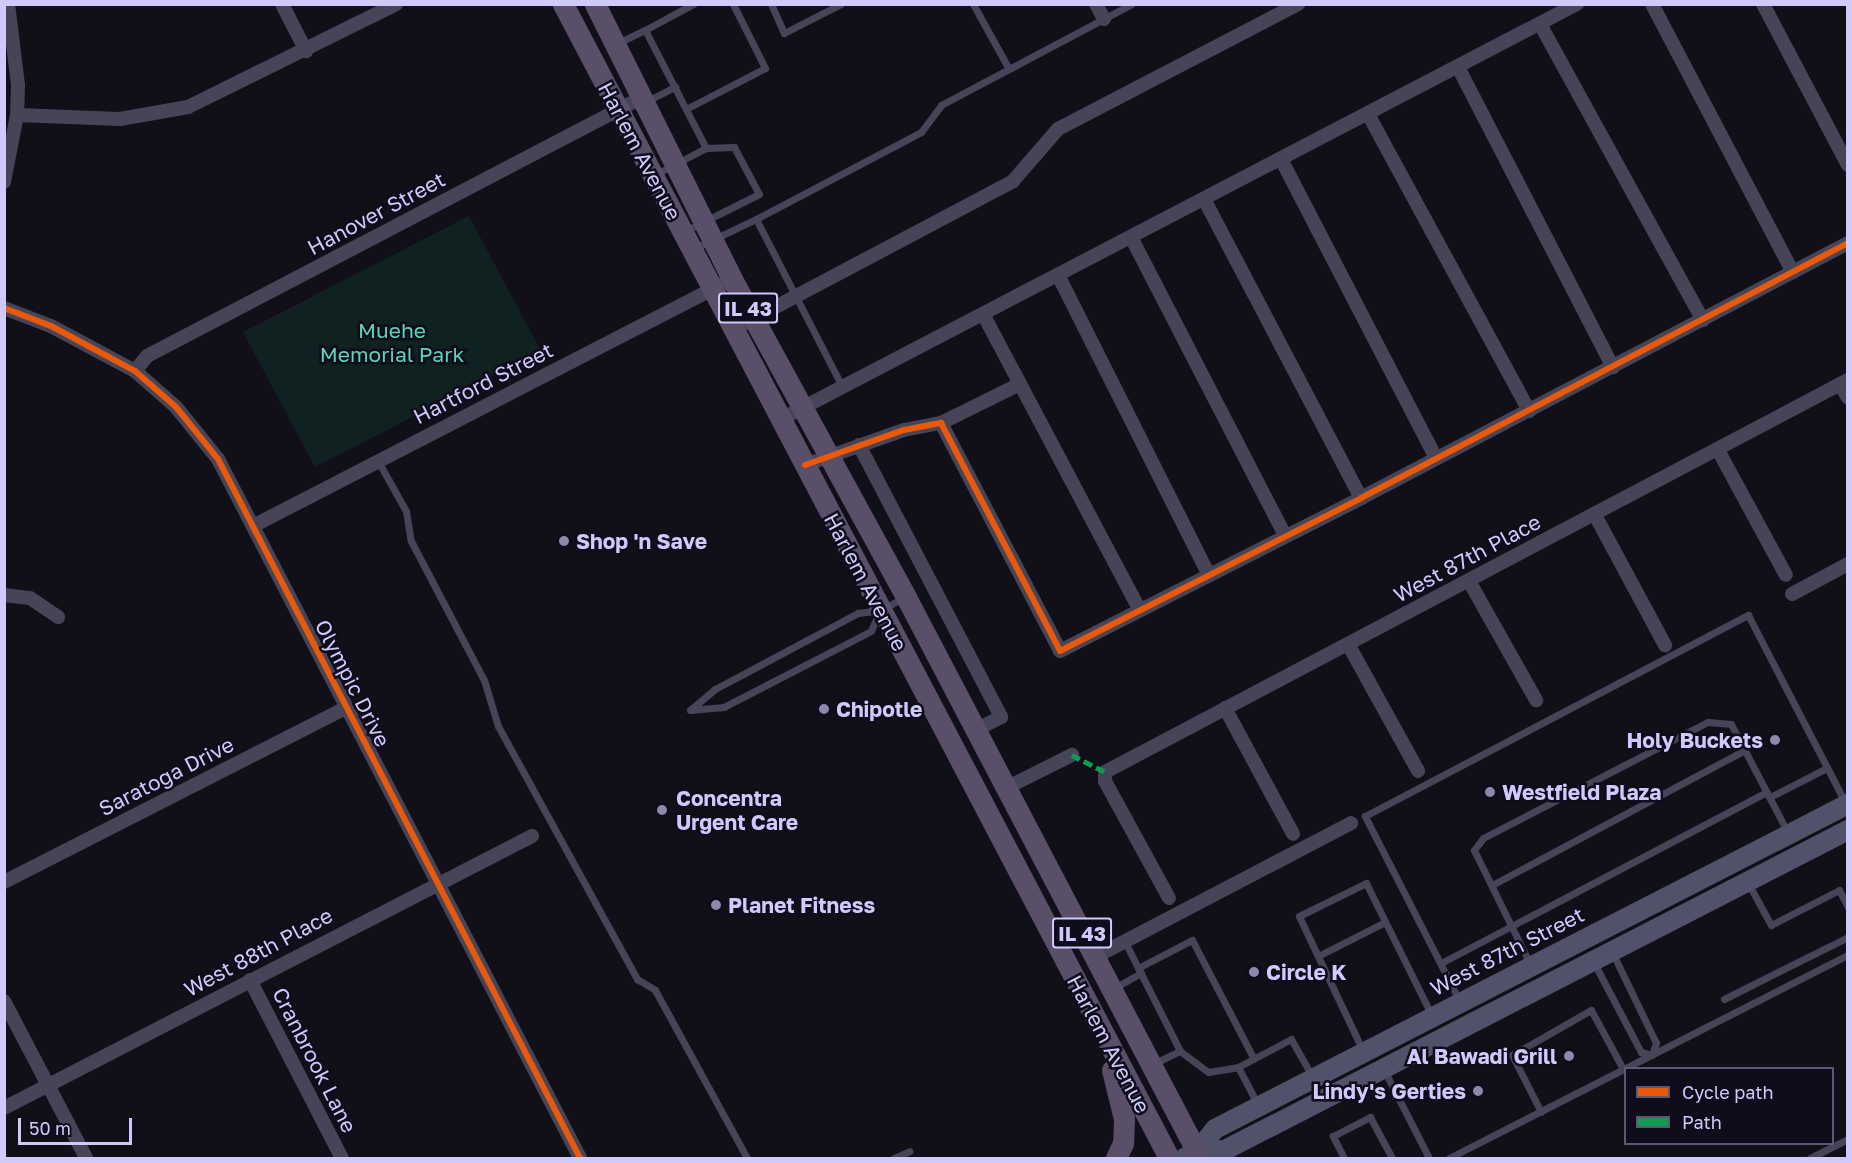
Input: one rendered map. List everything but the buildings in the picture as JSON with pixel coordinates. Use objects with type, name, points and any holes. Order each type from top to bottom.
[{"type":"main road","name":"Harlem Avenue","points":[[563,4],[1169,1158]]},
{"type":"main road","name":"Harlem Avenue","points":[[598,6],[642,101],[732,279],[906,597],[1151,1065],[1194,1156]]},
{"type":"main road","name":"West 87th Street","points":[[1194,1156],[1215,1130],[1432,1016],[1847,804]]},
{"type":"main road","points":[[1194,1156],[1226,1150],[1747,881],[1846,834]]},
{"type":"main road","points":[[1099,1026],[1124,1119],[1123,1143],[1116,1158]]},
{"type":"street","points":[[4,182],[17,115],[18,85],[8,4]]},
{"type":"street","points":[[282,4],[306,51]]},
{"type":"street","points":[[17,115],[90,120],[167,113],[215,97],[396,4]]},
{"type":"street","points":[[1096,4],[1104,19]]},
{"type":"street","points":[[734,329],[1013,181],[1058,129],[1298,4]]},
{"type":"street","points":[[781,419],[1577,4]]},
{"type":"street","points":[[1652,4],[1793,272]]},
{"type":"street","points":[[1763,4],[1848,165]]},
{"type":"street","points":[[1540,24],[1703,320]]},
{"type":"street","points":[[1458,67],[1613,367]]},
{"type":"street","name":"Hanover Street","points":[[135,371],[147,356],[618,110],[642,101]]},
{"type":"street","points":[[1368,114],[1528,411]]},
{"type":"street","points":[[1281,159],[1436,458]]},
{"type":"street","points":[[1204,199],[1361,498]]},
{"type":"street","points":[[1131,237],[1285,536]]},
{"type":"street","points":[[941,423],[1060,651],[1361,498],[1848,243]]},
{"type":"street","points":[[1059,275],[1209,575]]},
{"type":"street","name":"Hartford Street","points":[[253,525],[732,279]]},
{"type":"street","name":"Olympic Drive","points":[[4,308],[51,326],[135,371],[176,407],[206,443],[253,525],[580,1158]]},
{"type":"street","points":[[983,314],[1140,610]]},
{"type":"street","points":[[1844,382],[1848,398]]},
{"type":"street","name":"West 87th Place","points":[[1170,898],[1105,781],[1105,772],[1844,382]]},
{"type":"street","points":[[805,465],[829,459],[859,445],[941,423],[1020,384]]},
{"type":"street","points":[[859,445],[1001,717],[976,730]]},
{"type":"street","points":[[1718,450],[1786,575]]},
{"type":"street","points":[[1595,515],[1665,645]]},
{"type":"street","points":[[1792,594],[1848,564]]},
{"type":"street","points":[[1469,580],[1536,700]]},
{"type":"street","points":[[4,595],[30,598],[58,617]]},
{"type":"street","points":[[1348,644],[1418,771]]},
{"type":"street","name":"Saratoga Drive","points":[[4,882],[347,707]]},
{"type":"street","points":[[1225,708],[1293,834]]},
{"type":"street","points":[[1006,788],[1072,755]]},
{"type":"street","points":[[1095,957],[1351,823]]},
{"type":"street","name":"West 88th Place","points":[[4,1108],[438,882],[532,836]]},
{"type":"street","name":"Cranbrook Lane","points":[[250,980],[342,1158]]},
{"type":"street","points":[[4,1001],[86,1158]]},
{"type":"lane","points":[[616,44],[693,4]]},
{"type":"lane","points":[[686,109],[765,68],[733,4]]},
{"type":"lane","points":[[771,4],[784,33],[841,4]]},
{"type":"lane","points":[[973,4],[1009,69]]},
{"type":"lane","points":[[687,241],[708,231],[756,219],[921,132],[941,105],[1132,4]]},
{"type":"lane","points":[[645,30],[706,148]]},
{"type":"lane","points":[[642,101],[675,87]]},
{"type":"lane","points":[[653,176],[706,148],[734,147],[759,194],[708,231],[687,241]]},
{"type":"lane","points":[[667,203],[688,192]]},
{"type":"lane","points":[[756,219],[843,388]]},
{"type":"lane","points":[[378,461],[406,512],[411,541],[484,680],[498,726],[637,979],[655,990],[747,1158]]},
{"type":"lane","points":[[881,610],[871,631],[860,637],[724,707],[690,710],[715,689],[858,613],[881,610],[906,597]]},
{"type":"lane","points":[[1460,1002],[1365,816],[1748,615],[1847,804]]},
{"type":"lane","points":[[1532,966],[1474,850],[1484,838],[1708,722],[1731,724],[1788,834]]},
{"type":"lane","points":[[1492,885],[1745,750]]},
{"type":"lane","points":[[1441,963],[1511,925],[1768,795],[1827,768]]},
{"type":"lane","points":[[1747,881],[1771,926],[1839,890],[1848,908]]},
{"type":"lane","points":[[1363,1052],[1299,916],[1366,883],[1432,1016]]},
{"type":"lane","points":[[1318,956],[1385,922]]},
{"type":"lane","points":[[1724,999],[1848,937]]},
{"type":"lane","points":[[1111,989],[1192,940],[1254,1059]]},
{"type":"lane","points":[[1125,942],[1180,1051],[1208,1072],[1238,1067],[1291,1039],[1314,1078]]},
{"type":"lane","points":[[1611,951],[1656,1043],[1652,1055]]},
{"type":"lane","points":[[1627,1067],[1848,955]]},
{"type":"lane","points":[[1592,961],[1641,1052],[1652,1055]]},
{"type":"lane","points":[[1449,1158],[1541,1112],[1623,1069],[1591,1010],[1512,1055],[1541,1112]]},
{"type":"lane","points":[[1151,1065],[1180,1051]]},
{"type":"lane","points":[[1238,1067],[1259,1107]]},
{"type":"lane","points":[[1383,1068],[1429,1158]]},
{"type":"lane","points":[[1344,1158],[1333,1136],[1371,1117],[1392,1158]]},
{"type":"lane","points":[[1810,1158],[1848,1139]]},
{"type":"lane","points":[[894,1158],[910,1151]]},
{"type":"green space","name":"Muehe Memorial Park","points":[[469,216],[541,351],[315,467],[243,332]]},
{"type":"marked path","points":[[1072,755],[1105,772]]},
{"type":"cycle path","points":[[805,465],[904,430],[941,423],[1060,651],[1361,498],[1848,243]]},
{"type":"cycle path","points":[[4,308],[51,326],[135,371],[176,407],[218,459],[580,1158]]},
{"type":"place","name":"Shop 'n Save","points":[[564,541]]},
{"type":"place","name":"Chipotle","points":[[824,709]]},
{"type":"place","name":"Holy Buckets","points":[[1775,740]]},
{"type":"place","name":"Westfield Plaza","points":[[1490,792]]},
{"type":"place","name":"Concentra Urgent Care","points":[[662,810]]},
{"type":"place","name":"Planet Fitness","points":[[716,905]]},
{"type":"place","name":"Circle K","points":[[1254,972]]},
{"type":"place","name":"Al Bawadi Grill","points":[[1569,1056]]},
{"type":"place","name":"Lindy's Gerties","points":[[1478,1091]]}]
